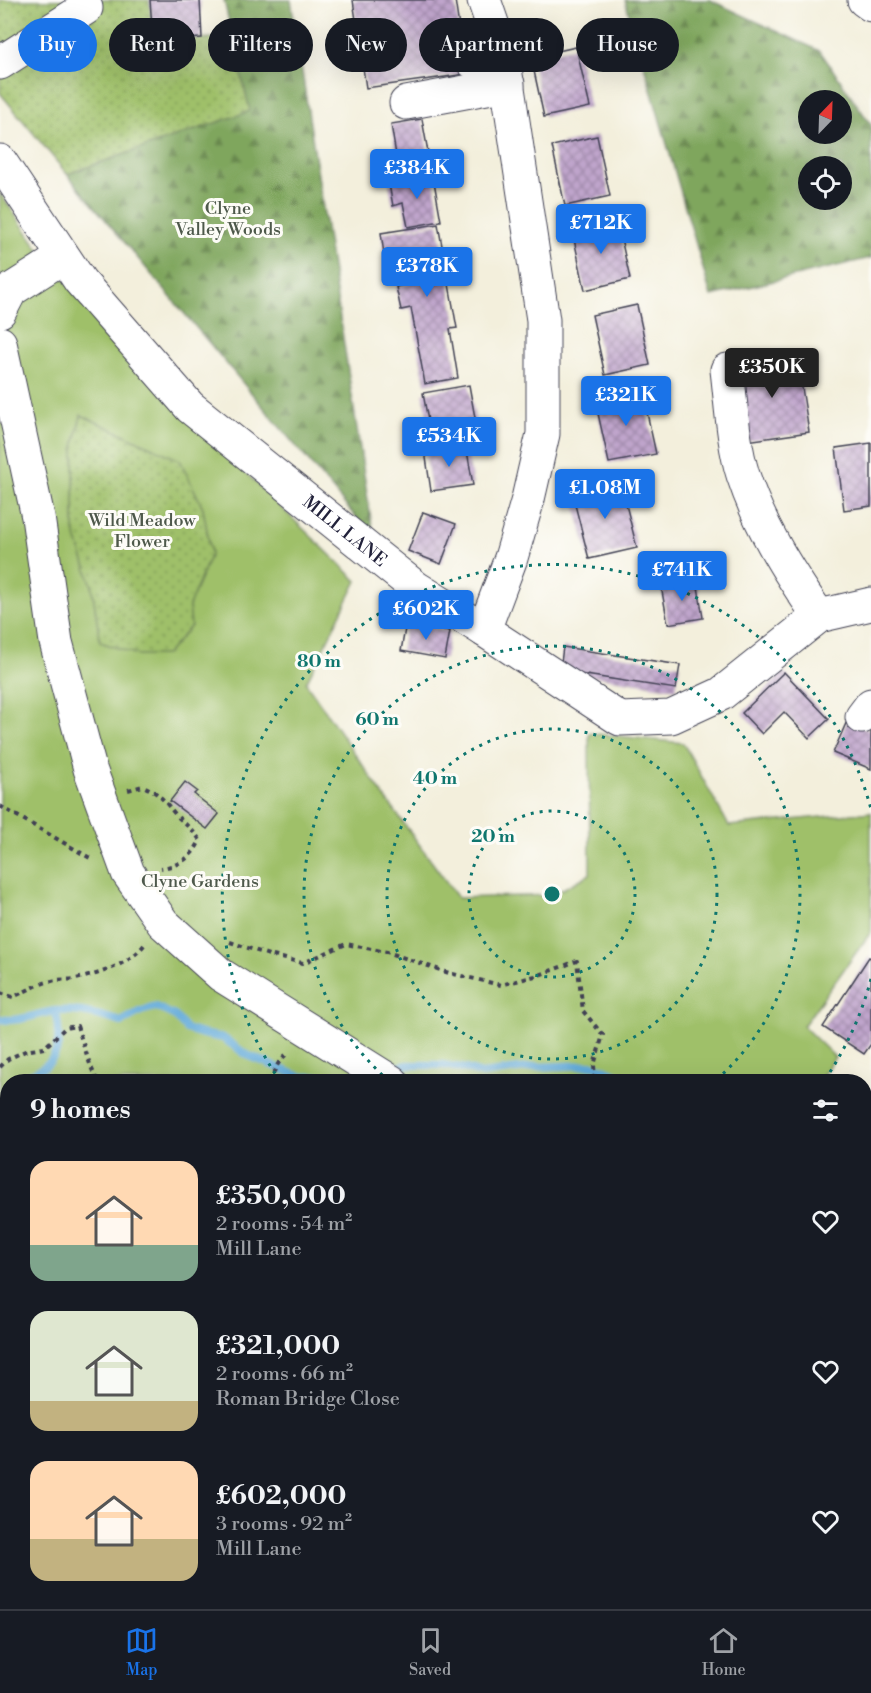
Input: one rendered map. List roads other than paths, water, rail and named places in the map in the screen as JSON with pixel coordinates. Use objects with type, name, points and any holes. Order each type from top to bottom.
[{"type":"street","points":[[484,0],[490,18]]},
{"type":"street","points":[[864,0],[871,5]]},
{"type":"street","points":[[0,63],[86,8]]},
{"type":"street","points":[[406,103],[500,72]]},
{"type":"street","points":[[484,630],[511,558],[528,500],[543,434],[543,320],[506,72]]},
{"type":"street","name":"MILL LANE","points":[[0,161],[80,281],[190,407],[415,587],[620,719],[671,717],[722,694],[819,616],[871,604]]},
{"type":"street","points":[[0,311],[10,290],[63,256]]},
{"type":"street","points":[[0,343],[38,518],[56,642],[90,769],[126,868],[163,923],[221,975],[379,1074]]},
{"type":"street","points":[[727,370],[742,472],[757,514],[780,558],[819,616]]},
{"type":"waterway","points":[[0,1019],[14,1020],[49,1012],[72,1011],[121,1022],[141,1011],[156,1007],[175,1016],[186,1029],[223,1038],[247,1055],[294,1074]]},
{"type":"waterway","points":[[32,1074],[45,1066],[55,1054],[58,1040],[56,1011]]},
{"type":"waterway","points":[[389,1069],[408,1065],[442,1065],[482,1074]]},
{"type":"waterway","points":[[482,1074],[534,1067],[594,1065],[615,1074]]},
{"type":"park label","name":"Clyne Valley Woods","points":[[228,218]]},
{"type":"park label","name":"Wild Meadow Flower","points":[[142,530]]},
{"type":"park label","name":"Clyne Gardens","points":[[200,881]]}]
